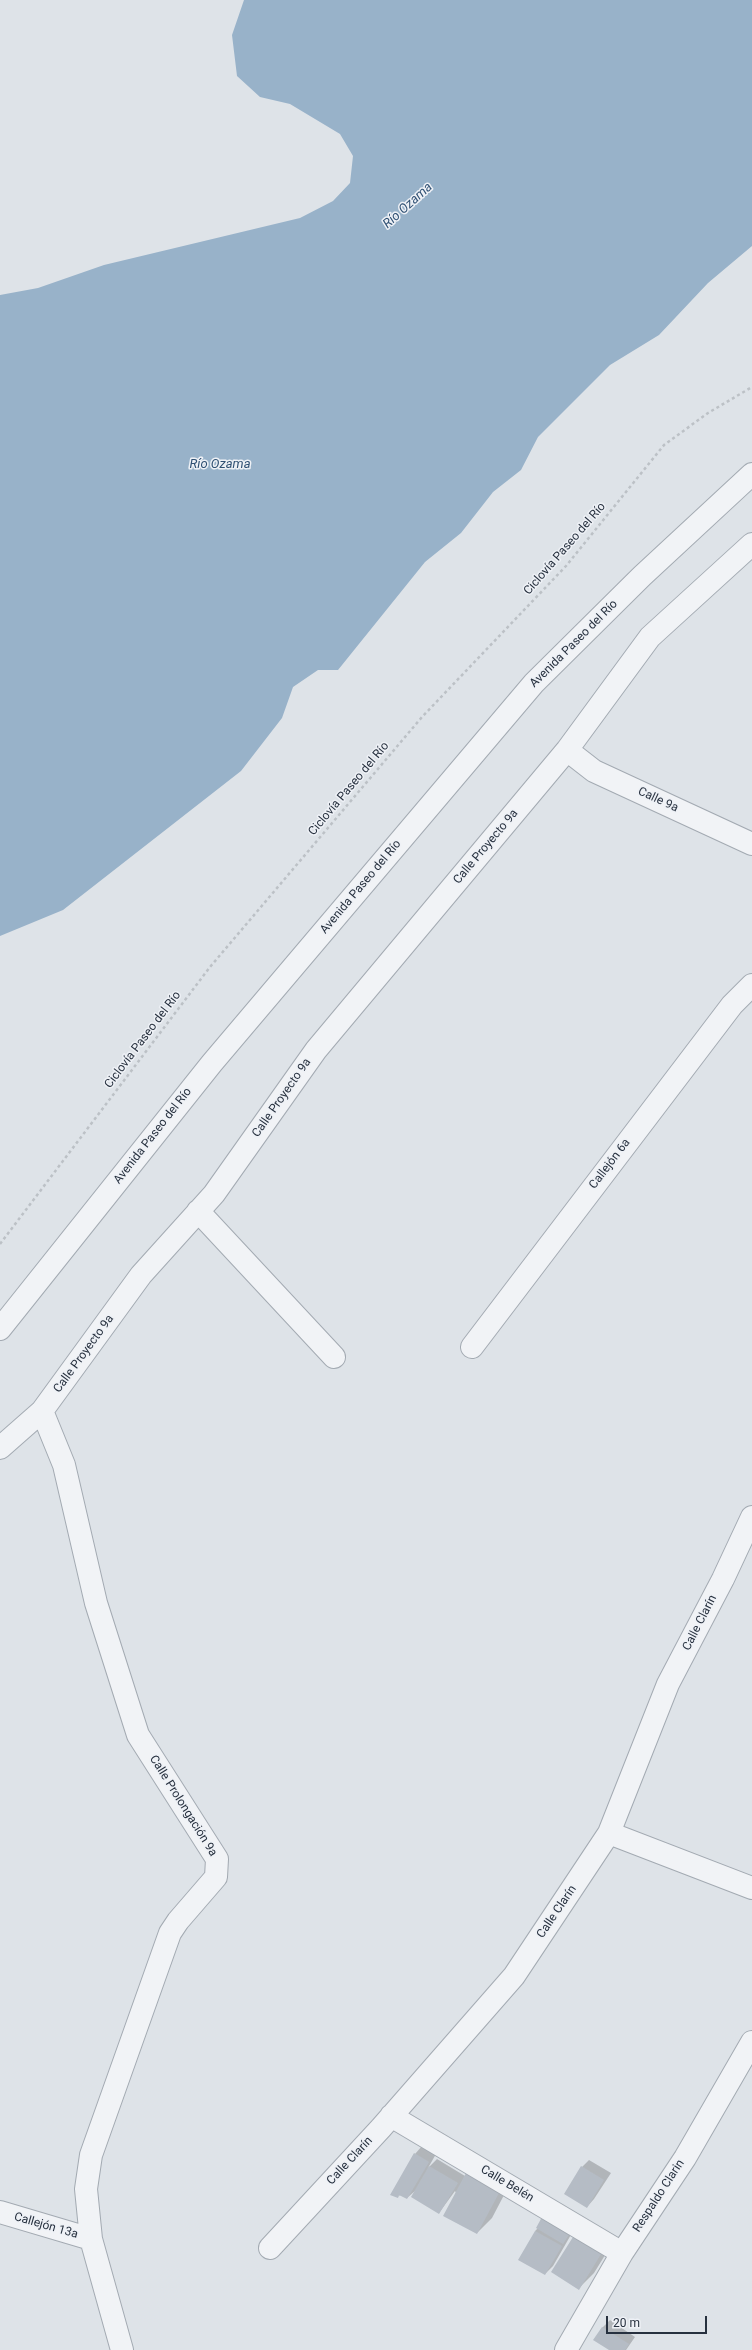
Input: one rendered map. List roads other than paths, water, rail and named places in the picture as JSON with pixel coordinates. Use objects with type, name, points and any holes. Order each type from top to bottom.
[{"type":"street","name":"Avenida Paseo del Río","points":[[0,1329],[212,1063],[534,683],[642,576],[752,474]]},
{"type":"street","name":"Calle Proyecto 9a","points":[[0,1448],[42,1411],[141,1275],[214,1194],[316,1050],[567,750],[650,637],[752,544]]},
{"type":"street","name":"Calle 9a","points":[[567,750],[594,771],[752,844]]},
{"type":"street","name":"Callejón 6a","points":[[472,1346],[732,1005],[752,985]]},
{"type":"street","points":[[198,1211],[334,1357]]},
{"type":"street","name":"Calle Prolongación 9a","points":[[42,1411],[64,1465],[96,1603],[138,1735],[217,1859],[218,1868],[216,1877],[178,1921],[170,1933],[91,2155],[86,2189],[91,2239],[122,2350]]},
{"type":"street","name":"Calle Clarín","points":[[270,2248],[391,2116],[514,1976],[610,1833],[668,1684],[723,1579],[752,1516]]},
{"type":"street","points":[[610,1833],[752,1888]]},
{"type":"street","name":"Respaldo Clarin","points":[[566,2350],[622,2252],[685,2158],[752,2042]]},
{"type":"street","name":"Calle Belén","points":[[391,2116],[622,2252]]},
{"type":"street","name":"Callejón 13a","points":[[0,2212],[91,2239]]},
{"type":"water","name":"Río Ozama","points":[[244,0],[752,0],[752,246],[708,283],[659,335],[610,365],[538,437],[521,470],[493,492],[461,533],[425,562],[338,670],[318,670],[293,687],[282,718],[241,771],[63,910],[0,936],[0,295],[38,288],[104,265],[300,218],[333,201],[350,183],[353,156],[340,134],[290,104],[260,97],[237,76],[232,35]]}]
